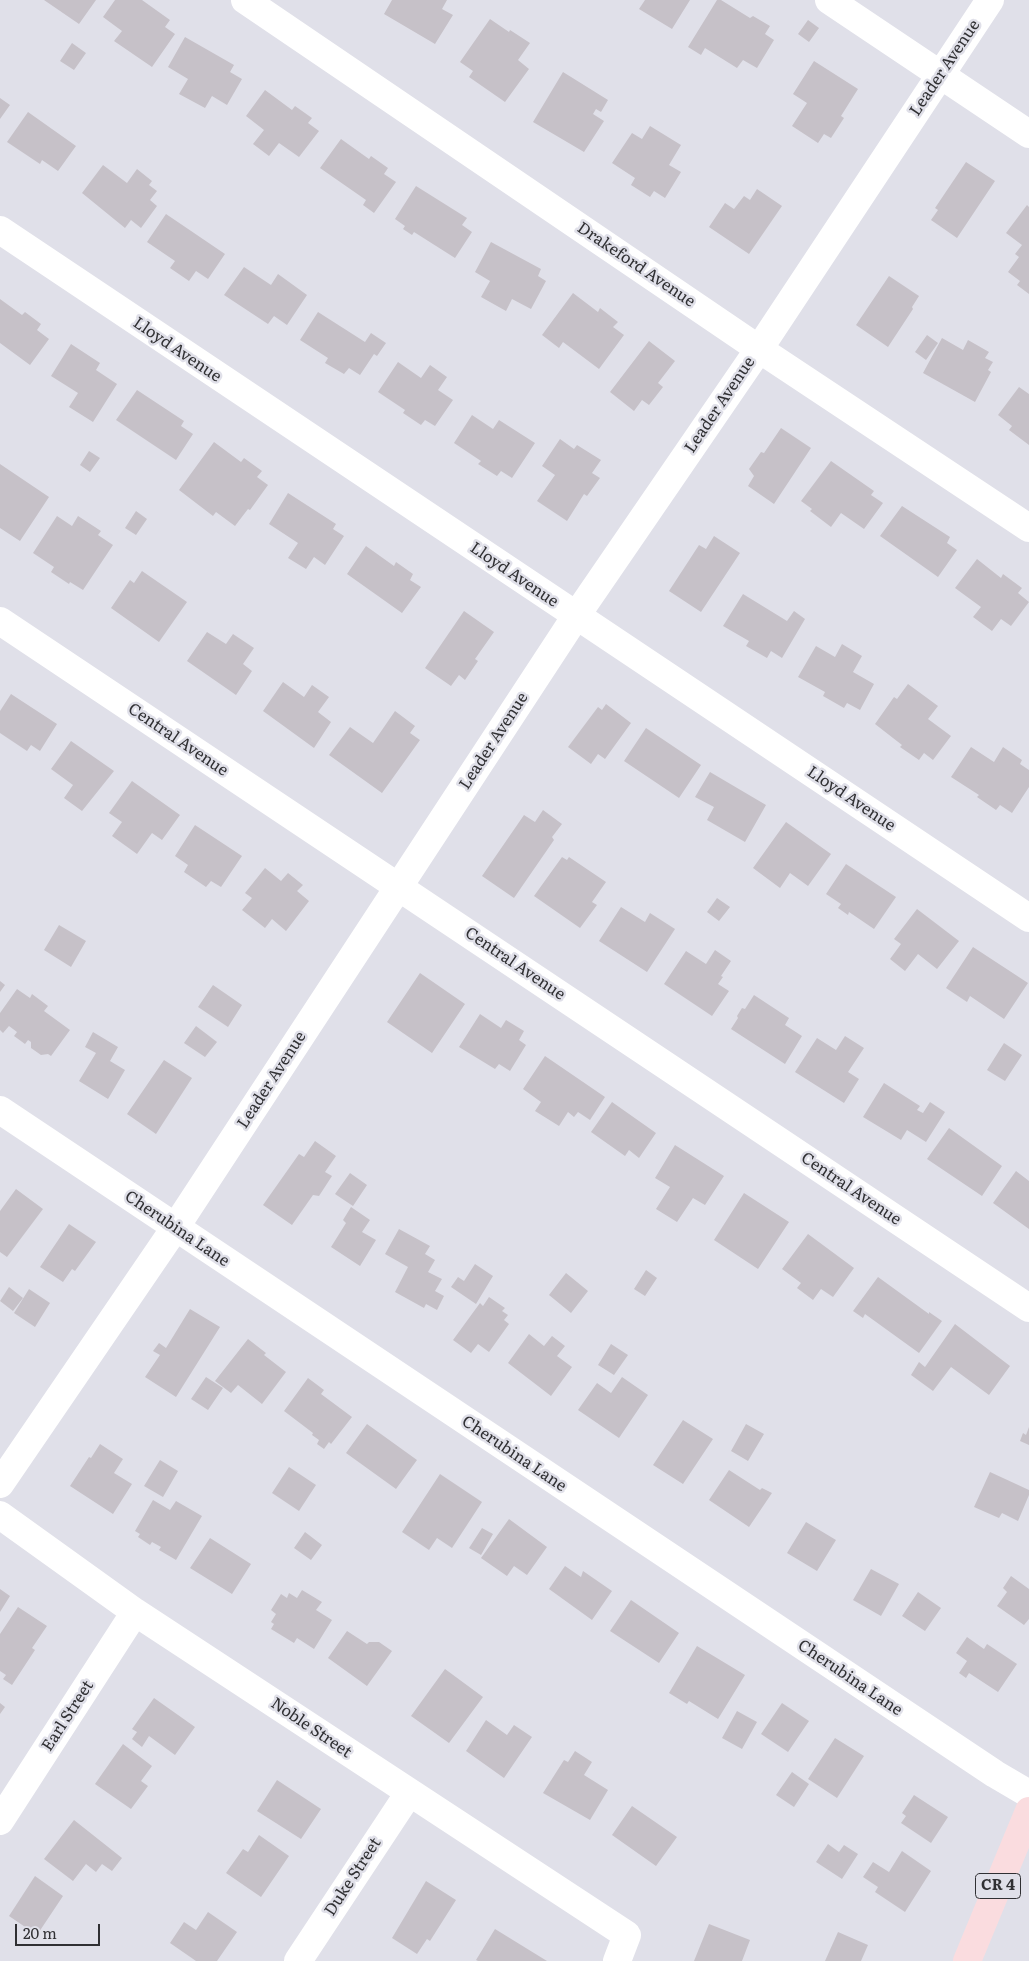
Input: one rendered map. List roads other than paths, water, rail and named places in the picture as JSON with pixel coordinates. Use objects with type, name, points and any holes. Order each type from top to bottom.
[{"type":"main road","name":"CR 4","points":[[967,1961],[1029,1811]]},
{"type":"street","name":"Drakeford Avenue","points":[[245,0],[759,349],[1029,528]]},
{"type":"street","points":[[829,0],[1029,134]]},
{"type":"street","name":"Leader Avenue","points":[[0,1484],[175,1228],[576,616],[759,349],[990,0]]},
{"type":"street","name":"Lloyd Avenue","points":[[0,230],[1029,918]]},
{"type":"street","name":"Central Avenue","points":[[0,621],[1029,1308]]},
{"type":"street","name":"Cherubina Lane","points":[[0,1110],[994,1774],[1029,1794]]},
{"type":"street","name":"Noble Street","points":[[0,1515],[136,1612],[627,1935],[617,1961]]},
{"type":"street","name":"Earl Street","points":[[0,1820],[136,1612]]},
{"type":"street","name":"Duke Street","points":[[298,1961],[409,1793]]}]
